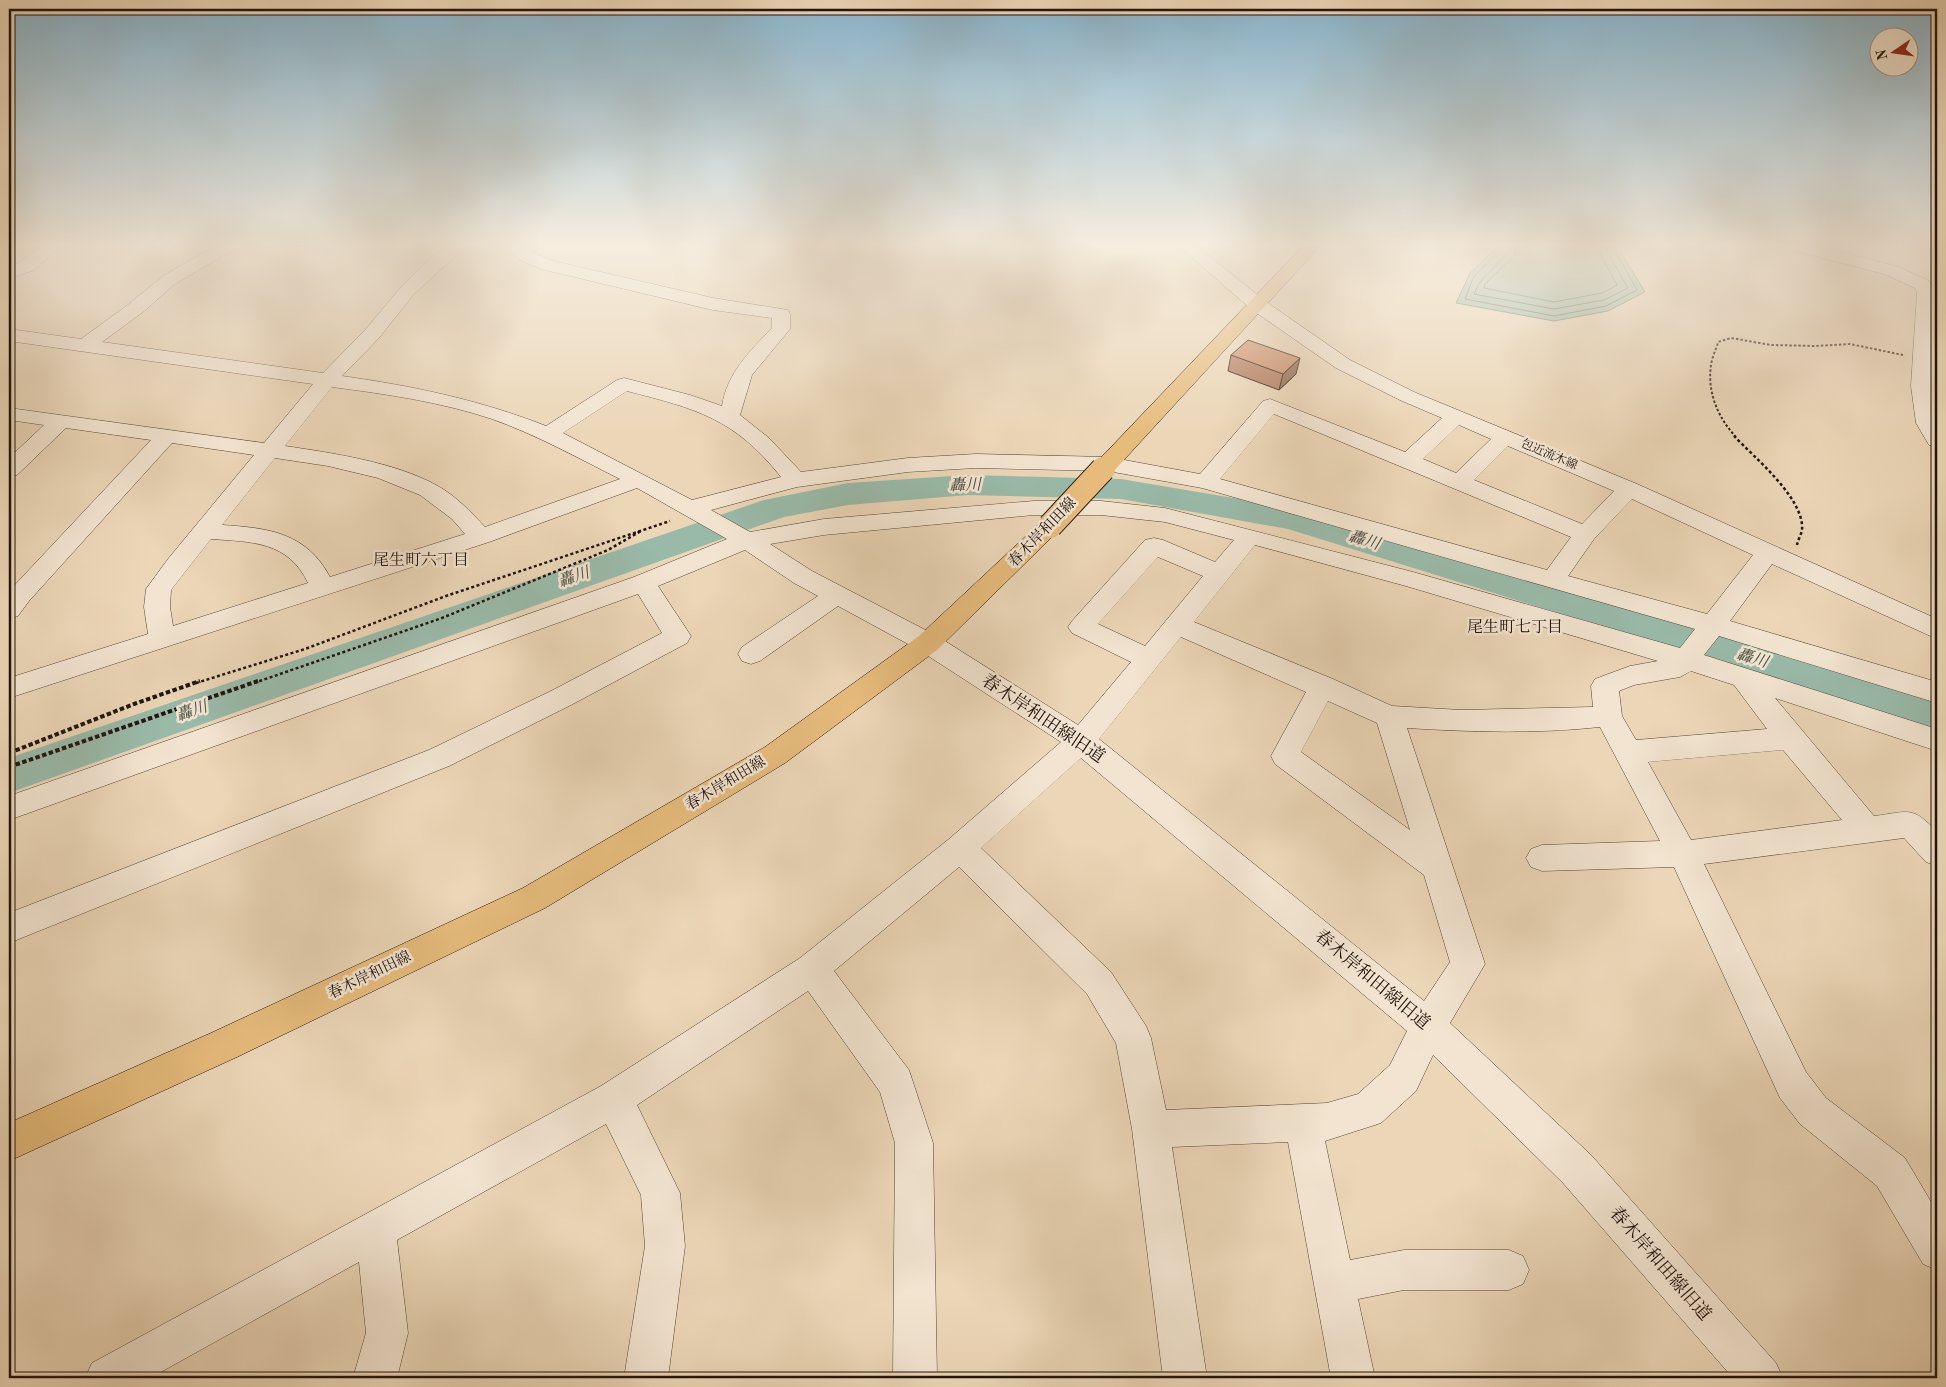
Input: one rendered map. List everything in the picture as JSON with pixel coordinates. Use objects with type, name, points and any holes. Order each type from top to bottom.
[{"type":"main road","name":"春木岸和田線","points":[[9,1142],[224,1046],[534,898],[775,755],[928,643],[1006,571],[1255,308]]},
{"type":"street","points":[[84,346],[136,308]]},
{"type":"street","points":[[162,639],[157,607],[159,589],[327,380],[372,334],[393,308]]},
{"type":"street","points":[[726,416],[732,411],[733,396],[739,378],[757,354],[780,329],[781,314],[738,308]]},
{"type":"street","name":"包近流木線","points":[[1262,308],[1343,364],[1407,396],[1629,489],[1937,630]]},
{"type":"street","points":[[1926,308],[1927,357],[1921,386],[1927,424],[1937,440]]},
{"type":"street","points":[[9,350],[17,336]]},
{"type":"street","name":"春木岸和田線旧道","points":[[17,336],[386,388],[447,400],[500,415],[548,434],[638,480],[744,538],[803,577],[928,643],[1081,741],[1428,1026],[1577,1169],[1761,1378]]},
{"type":"street","points":[[548,434],[624,384],[669,396],[726,416],[737,422],[778,458],[794,480]]},
{"type":"street","points":[[1205,482],[1270,405],[1409,460],[1586,534]]},
{"type":"street","points":[[9,414],[328,459],[386,473],[428,490],[460,514],[481,537]]},
{"type":"street","points":[[1409,460],[1456,417]]},
{"type":"street","points":[[9,470],[61,421]]},
{"type":"street","points":[[9,610],[20,595],[167,436]]},
{"type":"street","points":[[1459,482],[1505,437]]},
{"type":"street","points":[[700,514],[741,496],[794,480],[908,465],[976,461],[1106,467],[1205,482],[1714,625],[1916,684],[1937,693]]},
{"type":"street","points":[[9,688],[481,537],[638,480]]},
{"type":"street","points":[[1552,580],[1586,534],[1629,489]]},
{"type":"street","points":[[9,808],[643,583],[744,538],[824,527],[1034,508],[1101,508],[1165,515],[1250,536],[1413,580],[1687,660],[1937,740]]},
{"type":"street","points":[[204,531],[250,534],[281,542],[307,560],[323,588]]},
{"type":"street","points":[[107,1378],[614,1099],[812,969],[960,848],[1081,741],[1250,536]]},
{"type":"street","points":[[1149,659],[1081,627],[1154,546],[1219,573]]},
{"type":"street","points":[[1778,556],[1714,625],[1680,667],[1630,676],[1606,686],[1608,716],[1683,854],[1793,1085],[1813,1111],[1892,1172],[1937,1250]]},
{"type":"street","points":[[9,928],[438,758],[561,698],[678,636],[643,583]]},
{"type":"street","points":[[751,654],[837,595]]},
{"type":"street","points":[[1177,625],[1323,686],[1389,716],[1460,721],[1580,719],[1608,716]]},
{"type":"street","points":[[1743,677],[1790,738],[1867,829]]},
{"type":"street","points":[[1323,686],[1285,756],[1436,866]]},
{"type":"street","points":[[1151,1129],[1327,1122],[1368,1110],[1403,1078],[1428,1026],[1468,964],[1389,716]]},
{"type":"street","points":[[1628,752],[1790,738]]},
{"type":"street","points":[[1542,858],[1683,854],[1911,824],[1937,854]]},
{"type":"street","points":[[960,848],[1099,983],[1133,1038],[1151,1129],[1185,1378]]},
{"type":"street","points":[[812,969],[896,1083],[914,1143],[914,1378]]},
{"type":"street","points":[[614,1099],[660,1193],[664,1246],[646,1378]]},
{"type":"street","points":[[1303,1123],[1353,1378]]},
{"type":"street","points":[[375,1378],[387,1333],[376,1231]]},
{"type":"street","points":[[1335,1283],[1404,1270],[1509,1270]]},
{"type":"path","points":[[1778,556],[1802,537],[1801,520],[1790,496],[1772,473],[1747,450],[1720,417],[1714,400],[1711,374],[1712,357],[1718,342],[1731,338],[1771,344],[1815,346],[1850,344],[1927,357]]},
{"type":"path","points":[[9,753],[134,704],[305,649],[375,622],[648,527],[700,514]]},
{"type":"path","points":[[9,767],[442,618],[608,550],[648,527]]},
{"type":"water","points":[[1482,308],[1614,308],[1608,311],[1554,321]]},
{"type":"building","points":[[1248,340],[1300,358],[1283,374],[1231,355]]},
{"type":"waterway","name":"轟川","points":[[9,776],[776,508],[848,494],[968,485],[1121,489],[1293,519],[1937,715]]},
{"type":"district","name":"尾生町六丁目","points":[[421,561]]},
{"type":"district","name":"尾生町七丁目","points":[[1515,628]]}]
